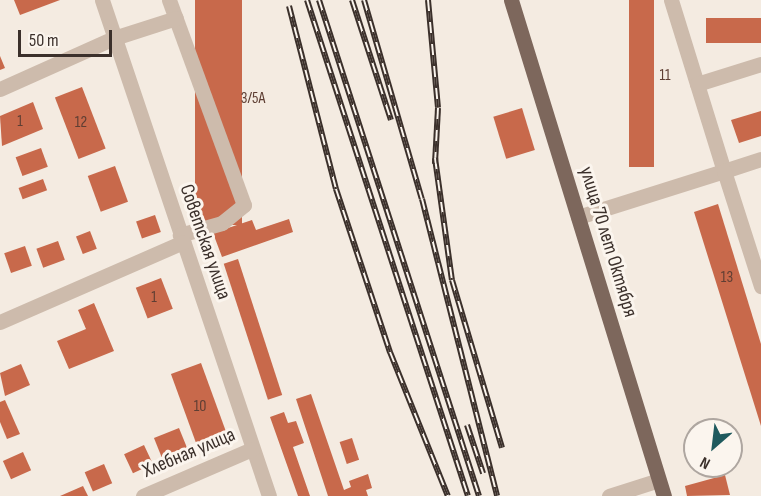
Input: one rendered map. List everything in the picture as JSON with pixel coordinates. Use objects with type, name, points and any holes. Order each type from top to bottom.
[{"type":"main road","name":"улица 70 лет Октября","points":[[511,0],[664,496]]},
{"type":"street","name":"Советская улица","points":[[102,0],[269,496]]},
{"type":"street","points":[[0,322],[182,238],[222,223],[244,205],[169,0]]},
{"type":"street","points":[[671,0],[724,171],[757,261],[761,286]]},
{"type":"street","points":[[0,89],[114,38],[176,18]]},
{"type":"street","points":[[697,84],[761,64]]},
{"type":"street","points":[[578,217],[761,159]]},
{"type":"street","name":"Хлебная улица","points":[[143,496],[252,449]]},
{"type":"street","points":[[609,496],[659,480]]},
{"type":"building","points":[[14,0],[60,0],[20,15]]},
{"type":"building","points":[[195,0],[242,0],[242,225],[195,225]]},
{"type":"building","points":[[629,0],[654,0],[654,167],[629,167]]},
{"type":"building","points":[[706,18],[761,18],[761,43],[706,43]]},
{"type":"building","points":[[0,56],[5,68],[0,70]]},
{"type":"building","points":[[82,87],[106,149],[79,159],[55,97]]},
{"type":"building","points":[[33,102],[43,129],[2,146],[0,116]]},
{"type":"building","points":[[522,108],[535,150],[506,159],[493,117]]},
{"type":"building","points":[[761,111],[761,136],[739,143],[731,120]]},
{"type":"building","points":[[41,148],[48,167],[22,176],[16,157]]},
{"type":"building","points":[[115,166],[128,202],[101,212],[88,176]]},
{"type":"building","points":[[43,179],[47,190],[23,199],[19,188]]},
{"type":"building","points":[[718,204],[761,344],[761,426],[694,212]]},
{"type":"building","points":[[155,215],[161,232],[142,239],[136,222]]},
{"type":"building","points":[[289,219],[293,232],[222,257],[213,233],[252,220],[256,230]]},
{"type":"building","points":[[90,231],[97,249],[83,254],[76,236]]},
{"type":"building","points":[[58,241],[65,260],[43,268],[36,249]]},
{"type":"building","points":[[25,246],[32,266],[11,273],[4,253]]},
{"type":"building","points":[[238,259],[282,395],[268,400],[224,264]]},
{"type":"building","points":[[161,278],[173,309],[148,318],[136,288]]},
{"type":"building","points":[[94,303],[114,351],[69,369],[57,341],[86,329],[78,310]]},
{"type":"building","points":[[201,363],[229,440],[199,451],[171,374]]},
{"type":"building","points":[[21,364],[30,385],[5,396],[0,373]]},
{"type":"building","points":[[311,394],[344,490],[351,487],[349,481],[368,474],[372,488],[366,490],[368,496],[328,496],[296,399]]},
{"type":"building","points":[[5,400],[20,434],[7,439],[0,422],[0,402]]},
{"type":"building","points":[[284,412],[288,423],[296,421],[304,443],[293,447],[310,496],[298,496],[270,417]]},
{"type":"building","points":[[179,428],[189,453],[164,463],[154,438]]},
{"type":"building","points":[[352,438],[359,460],[347,464],[340,442]]},
{"type":"building","points":[[144,445],[153,464],[133,473],[124,454]]},
{"type":"building","points":[[23,452],[31,470],[11,479],[3,461]]},
{"type":"building","points":[[104,464],[112,483],[93,492],[85,472]]},
{"type":"building","points":[[714,478],[726,478],[730,495],[687,496],[685,486]]},
{"type":"building","points":[[83,486],[88,496],[60,496]]},
{"type":"railway","points":[[307,0],[468,496]]},
{"type":"railway","points":[[319,0],[479,496]]},
{"type":"railway","points":[[352,0],[391,120]]},
{"type":"railway","points":[[364,0],[422,199],[497,496]]},
{"type":"railway","points":[[428,0],[438,108],[435,164]]},
{"type":"railway","points":[[289,6],[336,189],[390,352],[448,496]]},
{"type":"railway","points":[[435,158],[452,280],[502,448]]},
{"type":"railway","points":[[467,425],[483,473]]}]
